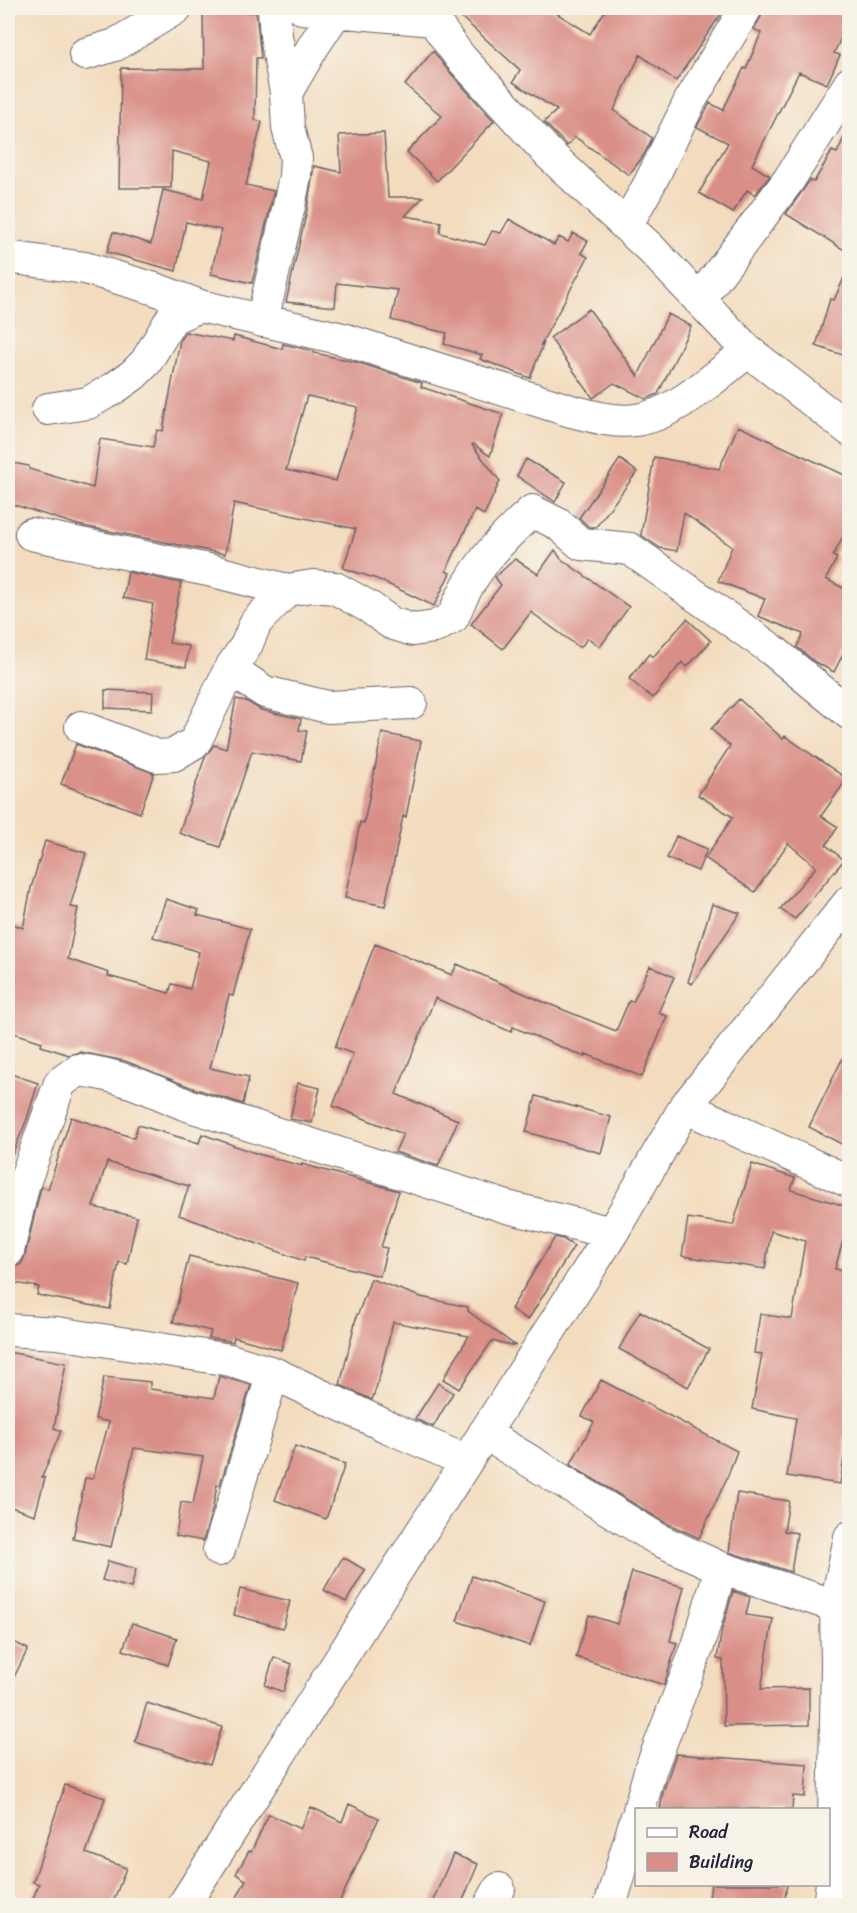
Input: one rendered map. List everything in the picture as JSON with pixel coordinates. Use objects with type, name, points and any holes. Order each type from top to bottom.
[{"type":"street","points":[[85,54],[115,45],[176,8]]},
{"type":"street","points":[[262,321],[295,176],[296,158],[288,128],[286,93],[276,36],[274,8]]},
{"type":"street","points":[[302,8],[377,14],[430,14],[460,57],[549,154],[651,249],[748,351],[849,430]]},
{"type":"street","points":[[626,226],[690,101],[746,8]]},
{"type":"street","points":[[286,93],[336,12]]},
{"type":"street","points":[[699,300],[788,181],[849,83]]},
{"type":"street","points":[[8,257],[85,267],[200,306],[343,339],[603,419],[635,420],[660,414],[684,400],[748,351]]},
{"type":"street","points":[[48,409],[88,403],[113,389],[133,375],[146,362],[172,318],[200,306]]},
{"type":"street","points":[[31,534],[213,571],[287,590],[313,586],[334,588],[369,607],[391,623],[413,630],[435,627],[453,617],[461,596],[478,569],[500,540],[532,511],[558,524],[581,544],[630,549],[771,649],[849,714]]},
{"type":"street","points":[[81,727],[157,756],[174,755],[195,742],[230,669],[246,646],[256,622],[287,590]]},
{"type":"street","points":[[230,669],[265,692],[328,707],[411,703]]},
{"type":"street","points":[[183,1905],[612,1233],[685,1107],[848,907]]},
{"type":"street","points":[[8,1251],[23,1186],[60,1083],[78,1070],[104,1072],[184,1104],[507,1207],[612,1233]]},
{"type":"street","points":[[685,1107],[849,1182]]},
{"type":"street","points":[[8,1330],[57,1333],[230,1360],[273,1373],[465,1461]]},
{"type":"street","points":[[219,1550],[273,1373]]},
{"type":"street","points":[[484,1433],[659,1540],[721,1568],[836,1606]]},
{"type":"street","points":[[830,1905],[842,1759],[836,1606],[849,1537]]},
{"type":"street","points":[[639,1808],[650,1772],[698,1646],[721,1568]]},
{"type":"street","points":[[610,1905],[635,1822]]},
{"type":"building","points":[[451,8],[548,8],[590,34],[607,8],[725,8],[676,81],[640,55],[614,110],[652,138],[644,155],[629,175],[575,137],[567,146],[544,122],[557,110],[513,82],[520,70]]},
{"type":"building","points":[[764,8],[849,8],[849,21],[834,53],[840,55],[827,84],[799,72],[752,165],[770,176],[755,195],[747,190],[733,213],[699,193],[728,143],[697,127],[710,103],[723,110],[744,68],[746,69],[761,33],[754,29]]},
{"type":"building","points":[[256,12],[261,58],[256,58],[255,120],[262,122],[246,185],[274,191],[252,283],[211,274],[221,230],[186,222],[176,271],[107,252],[113,232],[151,244],[163,190],[203,199],[211,161],[172,151],[171,188],[119,188],[121,68],[204,69],[203,13]]},
{"type":"building","points":[[433,51],[494,121],[437,181],[407,152],[442,116],[405,85]]},
{"type":"building","points":[[849,127],[849,253],[786,214],[810,180],[814,182],[832,151],[837,153]]},
{"type":"building","points":[[384,133],[388,197],[423,197],[405,216],[441,222],[440,233],[485,245],[492,231],[501,233],[509,219],[554,245],[559,237],[568,242],[573,233],[588,241],[581,253],[588,257],[540,346],[544,342],[530,378],[480,359],[482,355],[444,344],[447,333],[391,320],[398,290],[337,283],[335,307],[286,302],[307,210],[314,166],[341,172],[339,135]]},
{"type":"building","points":[[849,267],[849,357],[816,346],[830,299],[834,300]]},
{"type":"building","points":[[589,309],[638,376],[668,314],[691,326],[658,394],[646,399],[614,383],[593,398],[550,338]]},
{"type":"building","points":[[185,332],[233,341],[234,336],[282,349],[283,344],[314,351],[314,353],[356,362],[422,383],[421,387],[503,414],[490,456],[472,445],[500,481],[484,515],[475,510],[446,571],[450,573],[434,606],[377,579],[343,568],[356,529],[234,503],[225,554],[78,525],[8,503],[8,462],[29,466],[29,469],[93,488],[100,439],[153,447],[157,430],[163,431],[180,340]],"holes":[[[307,396],[358,407],[336,481],[286,470]]]},
{"type":"building","points":[[738,426],[849,477],[849,525],[833,556],[837,558],[826,579],[849,591],[849,642],[834,672],[815,662],[797,647],[803,634],[758,616],[765,599],[718,581],[732,547],[684,513],[677,551],[660,548],[641,535],[654,457],[719,469]]},
{"type":"building","points":[[526,459],[566,482],[555,502],[517,476]]},
{"type":"building","points":[[620,459],[637,472],[596,527],[589,527],[579,518]]},
{"type":"building","points":[[555,550],[561,559],[629,607],[600,647],[588,638],[580,648],[531,612],[503,649],[471,624],[501,585],[495,577],[515,559],[538,574]]},
{"type":"building","points":[[128,572],[181,583],[169,643],[189,646],[186,667],[144,660],[153,604],[123,598]]},
{"type":"building","points":[[687,619],[711,641],[687,667],[682,662],[653,698],[629,679],[649,654],[653,657]]},
{"type":"building","points":[[105,690],[153,692],[152,710],[105,708]]},
{"type":"building","points":[[236,699],[246,701],[261,710],[301,719],[299,730],[307,731],[301,761],[252,751],[220,847],[179,833],[205,757],[214,745],[226,749]]},
{"type":"building","points":[[739,699],[783,739],[785,736],[847,779],[821,816],[838,827],[826,845],[844,860],[795,919],[780,909],[816,867],[788,843],[755,892],[705,858],[733,817],[698,795],[730,746],[711,729]]},
{"type":"building","points":[[382,733],[421,741],[385,906],[345,898],[360,822],[364,823]]},
{"type":"building","points":[[76,744],[154,773],[140,813],[61,784]]},
{"type":"building","points":[[676,836],[707,849],[698,871],[667,858]]},
{"type":"building","points":[[45,841],[86,853],[70,907],[78,908],[68,959],[109,973],[108,976],[169,993],[172,984],[190,989],[199,952],[153,937],[166,899],[199,910],[197,915],[250,929],[233,996],[229,995],[210,1068],[249,1077],[243,1104],[190,1087],[125,1061],[80,1052],[69,1055],[41,1046],[42,1042],[8,1031],[8,922],[23,928],[31,888]]},
{"type":"building","points":[[712,904],[740,913],[692,984],[688,982]]},
{"type":"building","points":[[375,944],[452,975],[457,964],[616,1031],[629,1001],[633,1002],[650,966],[674,977],[658,1013],[667,1016],[642,1077],[586,1054],[585,1057],[513,1027],[511,1032],[435,998],[396,1094],[458,1120],[438,1166],[395,1152],[403,1134],[333,1106],[353,1054],[335,1047]]},
{"type":"building","points":[[849,1045],[849,1148],[809,1127]]},
{"type":"building","points":[[8,1073],[38,1083],[27,1119],[8,1165]]},
{"type":"building","points":[[298,1083],[320,1088],[312,1123],[290,1119]]},
{"type":"building","points":[[536,1096],[611,1117],[601,1153],[526,1132]]},
{"type":"building","points":[[71,1117],[134,1138],[138,1125],[199,1143],[202,1134],[258,1154],[399,1191],[381,1247],[387,1248],[380,1276],[305,1257],[304,1261],[179,1215],[189,1186],[107,1162],[93,1207],[137,1217],[127,1264],[119,1262],[110,1309],[37,1295],[39,1287],[14,1283],[16,1272],[8,1271],[8,1268],[21,1264],[25,1256],[40,1191],[42,1187],[48,1189]]},
{"type":"building","points":[[752,1164],[795,1178],[791,1190],[849,1207],[849,1219],[835,1269],[849,1271],[849,1411],[840,1484],[787,1476],[796,1418],[752,1409],[762,1354],[754,1353],[760,1314],[792,1319],[805,1241],[771,1231],[765,1269],[682,1256],[688,1218],[733,1225]]},
{"type":"building","points":[[555,1237],[574,1246],[528,1320],[511,1309]]},
{"type":"building","points":[[189,1256],[298,1283],[281,1350],[234,1337],[233,1342],[209,1338],[211,1331],[173,1322]]},
{"type":"building","points":[[371,1279],[421,1297],[468,1307],[468,1311],[516,1346],[492,1341],[459,1389],[443,1379],[469,1336],[393,1322],[372,1400],[340,1385],[357,1314]]},
{"type":"building","points":[[640,1311],[709,1349],[688,1387],[619,1349]]},
{"type":"building","points":[[8,1352],[66,1363],[54,1428],[61,1431],[42,1477],[45,1478],[35,1515],[8,1506]]},
{"type":"building","points":[[219,1376],[251,1385],[220,1485],[217,1485],[203,1541],[176,1536],[181,1502],[193,1504],[203,1457],[134,1448],[111,1547],[73,1539],[85,1478],[93,1479],[109,1422],[95,1419],[104,1377],[150,1382],[150,1389],[214,1398]]},
{"type":"building","points":[[601,1380],[737,1451],[699,1538],[664,1522],[570,1465],[594,1422],[582,1416]]},
{"type":"building","points":[[438,1383],[453,1393],[433,1427],[415,1419]]},
{"type":"building","points":[[295,1446],[345,1464],[326,1519],[275,1500]]},
{"type":"building","points":[[737,1493],[789,1501],[784,1531],[797,1533],[791,1572],[729,1552]]},
{"type":"building","points":[[343,1557],[365,1570],[346,1602],[324,1590]]},
{"type":"building","points":[[108,1561],[136,1569],[131,1588],[102,1580]]},
{"type":"building","points":[[632,1572],[684,1587],[670,1641],[677,1643],[664,1685],[576,1657],[589,1615],[617,1624]]},
{"type":"building","points":[[472,1576],[545,1601],[530,1646],[457,1621]]},
{"type":"building","points":[[240,1589],[290,1601],[283,1628],[234,1615]]},
{"type":"building","points":[[733,1591],[750,1597],[746,1615],[773,1619],[761,1689],[809,1688],[809,1725],[724,1726],[723,1660],[717,1659],[722,1629]]},
{"type":"building","points":[[132,1623],[177,1638],[168,1665],[123,1650]]},
{"type":"building","points":[[8,1639],[28,1649],[8,1689]]},
{"type":"building","points":[[274,1657],[292,1664],[283,1692],[265,1685]]},
{"type":"building","points":[[147,1703],[222,1727],[210,1765],[135,1742]]},
{"type":"building","points":[[676,1754],[807,1764],[805,1797],[793,1796],[792,1808],[660,1808]]},
{"type":"building","points":[[65,1785],[105,1798],[86,1853],[126,1868],[112,1905],[30,1905],[39,1884],[33,1882]]},
{"type":"building","points":[[349,1804],[379,1818],[338,1905],[233,1905],[246,1880],[236,1874],[249,1851],[251,1852],[269,1814],[300,1829],[311,1807],[342,1822]]},
{"type":"building","points":[[453,1854],[478,1864],[461,1905],[431,1905]]},
{"type":"building","points":[[711,1886],[787,1886],[784,1905],[708,1905]]}]
